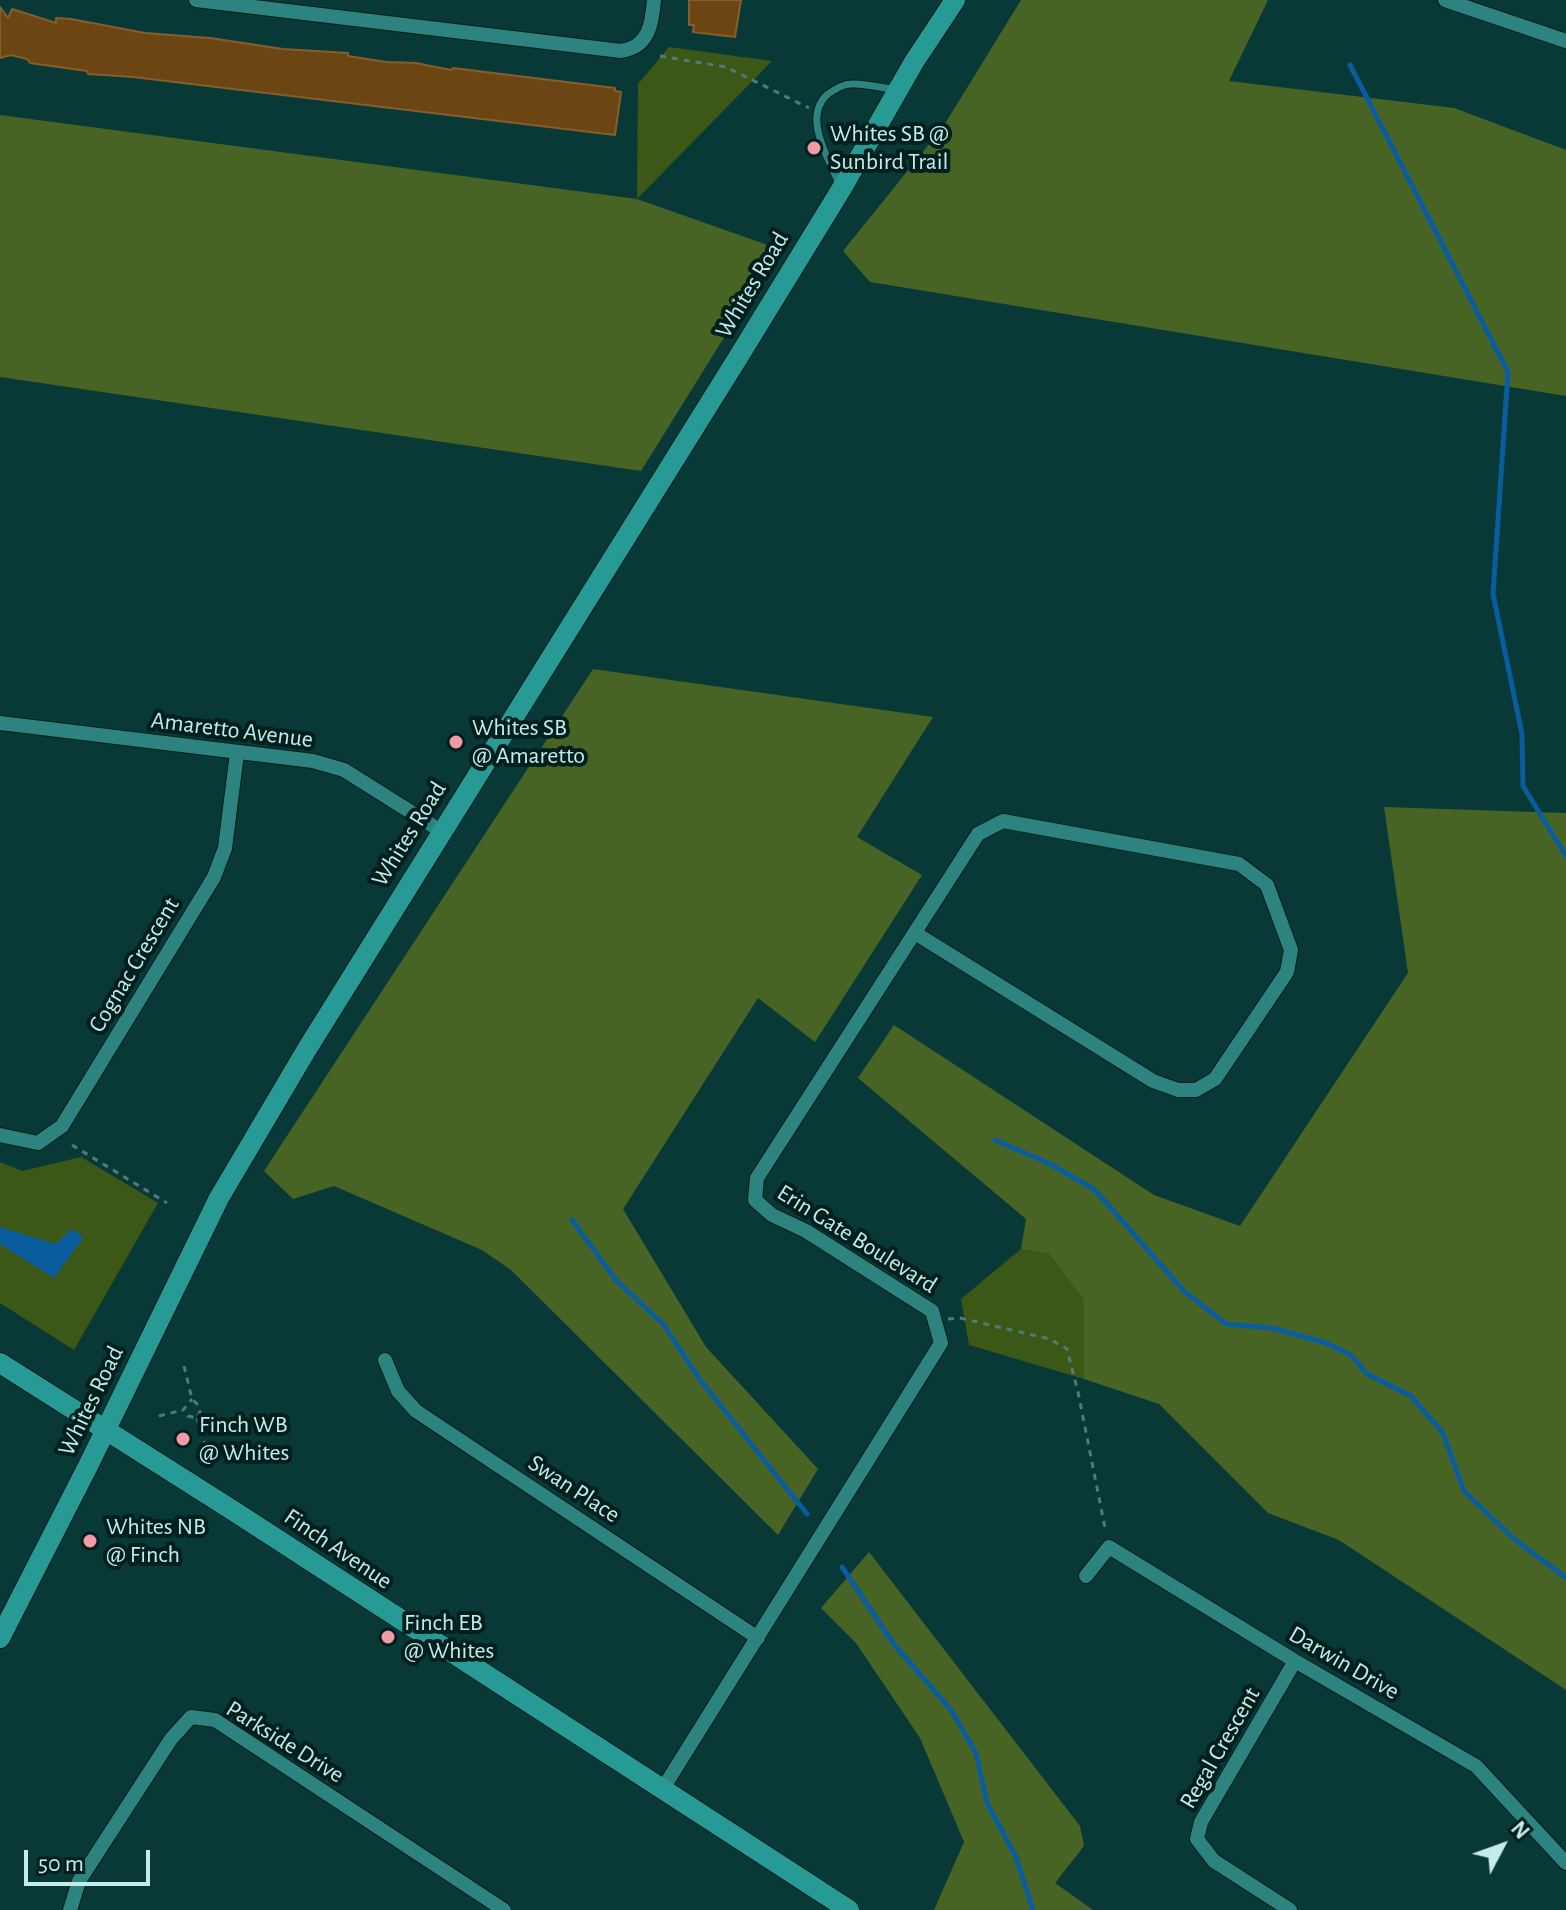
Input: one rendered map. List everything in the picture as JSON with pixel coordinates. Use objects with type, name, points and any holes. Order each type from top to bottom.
[{"type":"main road","name":"Whites Road","points":[[0,1638],[219,1198],[307,1049],[521,708],[955,0]]},
{"type":"main road","name":"Finch Avenue","points":[[0,1363],[849,1910]]},
{"type":"street","points":[[196,0],[621,51],[631,49],[648,36],[654,0]]},
{"type":"street","points":[[1445,0],[1566,41]]},
{"type":"street","name":"Amaretto Avenue","points":[[0,723],[313,761],[344,770],[441,831]]},
{"type":"street","name":"Cognac Crescent","points":[[0,1135],[38,1143],[62,1126],[214,877],[225,848],[237,753]]},
{"type":"street","name":"Erin Gate Boulevard","points":[[662,1790],[941,1343],[932,1311],[806,1231],[772,1215],[755,1200],[757,1178],[978,834],[1003,821],[1239,864],[1267,885],[1291,950],[1287,972],[1215,1079],[1196,1090],[1178,1090],[1153,1081],[915,933]]},
{"type":"street","name":"Swan Place","points":[[385,1360],[398,1391],[416,1411],[758,1638]]},
{"type":"street","points":[[1086,1576],[1109,1547]]},
{"type":"street","name":"Darwin Drive","points":[[1109,1547],[1295,1661],[1476,1766],[1566,1863]]},
{"type":"street","name":"Regal Crescent","points":[[1290,1910],[1214,1861],[1197,1839],[1201,1822],[1295,1661]]},
{"type":"street","name":"Parkside Drive","points":[[70,1910],[79,1881],[171,1739],[191,1717],[215,1720],[504,1910]]},
{"type":"lane","points":[[842,188],[819,136],[817,118],[821,100],[835,88],[851,84],[898,90]]},
{"type":"path","points":[[660,56],[726,67],[809,108]]},
{"type":"path","points":[[72,1145],[167,1203]]},
{"type":"path","points":[[937,1321],[960,1318],[1050,1339],[1067,1349],[1109,1547]]},
{"type":"path","points":[[184,1366],[192,1399],[200,1412],[197,1418],[206,1447]]},
{"type":"path","points":[[159,1416],[183,1410],[192,1399]]},
{"type":"path","points":[[183,1410],[188,1416],[197,1418]]},
{"type":"green space","points":[[1021,0],[1268,0],[1229,81],[1454,108],[1566,150],[1566,396],[870,282],[843,251],[943,127]]},
{"type":"green space","points":[[669,47],[772,61],[637,199],[638,84]]},
{"type":"green space","points":[[0,115],[637,199],[779,249],[641,471],[0,377]]},
{"type":"green space","points":[[593,669],[933,717],[857,837],[922,875],[815,1042],[758,998],[623,1209],[706,1347],[818,1469],[778,1535],[511,1270],[482,1250],[334,1186],[293,1199],[264,1171]]},
{"type":"green space","points":[[1384,807],[1566,813],[1566,1690],[1339,1540],[1268,1513],[1159,1404],[1084,1379],[1084,1300],[1049,1254],[1021,1249],[1026,1219],[858,1078],[894,1025],[1154,1195],[1240,1226],[1408,973]]},
{"type":"green space","points":[[81,1157],[158,1203],[74,1350],[0,1303],[0,1162],[22,1171]]},
{"type":"green space","points":[[1021,1249],[1049,1254],[1084,1300],[1084,1379],[969,1345],[961,1299]]},
{"type":"green space","points":[[869,1552],[1080,1826],[1084,1846],[1055,1883],[1093,1910],[934,1910],[964,1842],[920,1738],[856,1643],[821,1608]]},
{"type":"water","points":[[0,1227],[55,1244],[71,1230],[77,1231],[83,1238],[54,1278],[0,1244]]},
{"type":"building","points":[[689,0],[741,0],[735,37],[693,32],[694,25],[689,25]]},
{"type":"building","points":[[0,7],[8,18],[12,9],[56,23],[56,18],[71,19],[145,33],[348,53],[348,56],[386,62],[615,88],[615,91],[621,92],[615,135],[88,74],[87,71],[30,63],[27,59],[11,55],[0,58]]},
{"type":"waterway","points":[[1350,65],[1508,372],[1493,594],[1522,734],[1523,786],[1566,856]]},
{"type":"waterway","points":[[995,1140],[1048,1163],[1094,1189],[1185,1292],[1226,1324],[1272,1328],[1326,1343],[1351,1355],[1367,1374],[1411,1396],[1443,1433],[1464,1491],[1513,1538],[1566,1578]]},
{"type":"waterway","points":[[572,1220],[616,1280],[664,1325],[698,1377],[807,1514]]},
{"type":"waterway","points":[[842,1567],[893,1643],[951,1710],[976,1753],[987,1803],[1016,1857],[1033,1910]]},
{"type":"place","name":"Whites SB @ Sunbird Trail","points":[[814,148]]},
{"type":"place","name":"Whites SB @ Amaretto","points":[[456,742]]},
{"type":"place","name":"Finch WB @ Whites","points":[[183,1439]]},
{"type":"place","name":"Whites NB @ Finch","points":[[90,1541]]},
{"type":"place","name":"Finch EB @ Whites","points":[[388,1637]]}]
